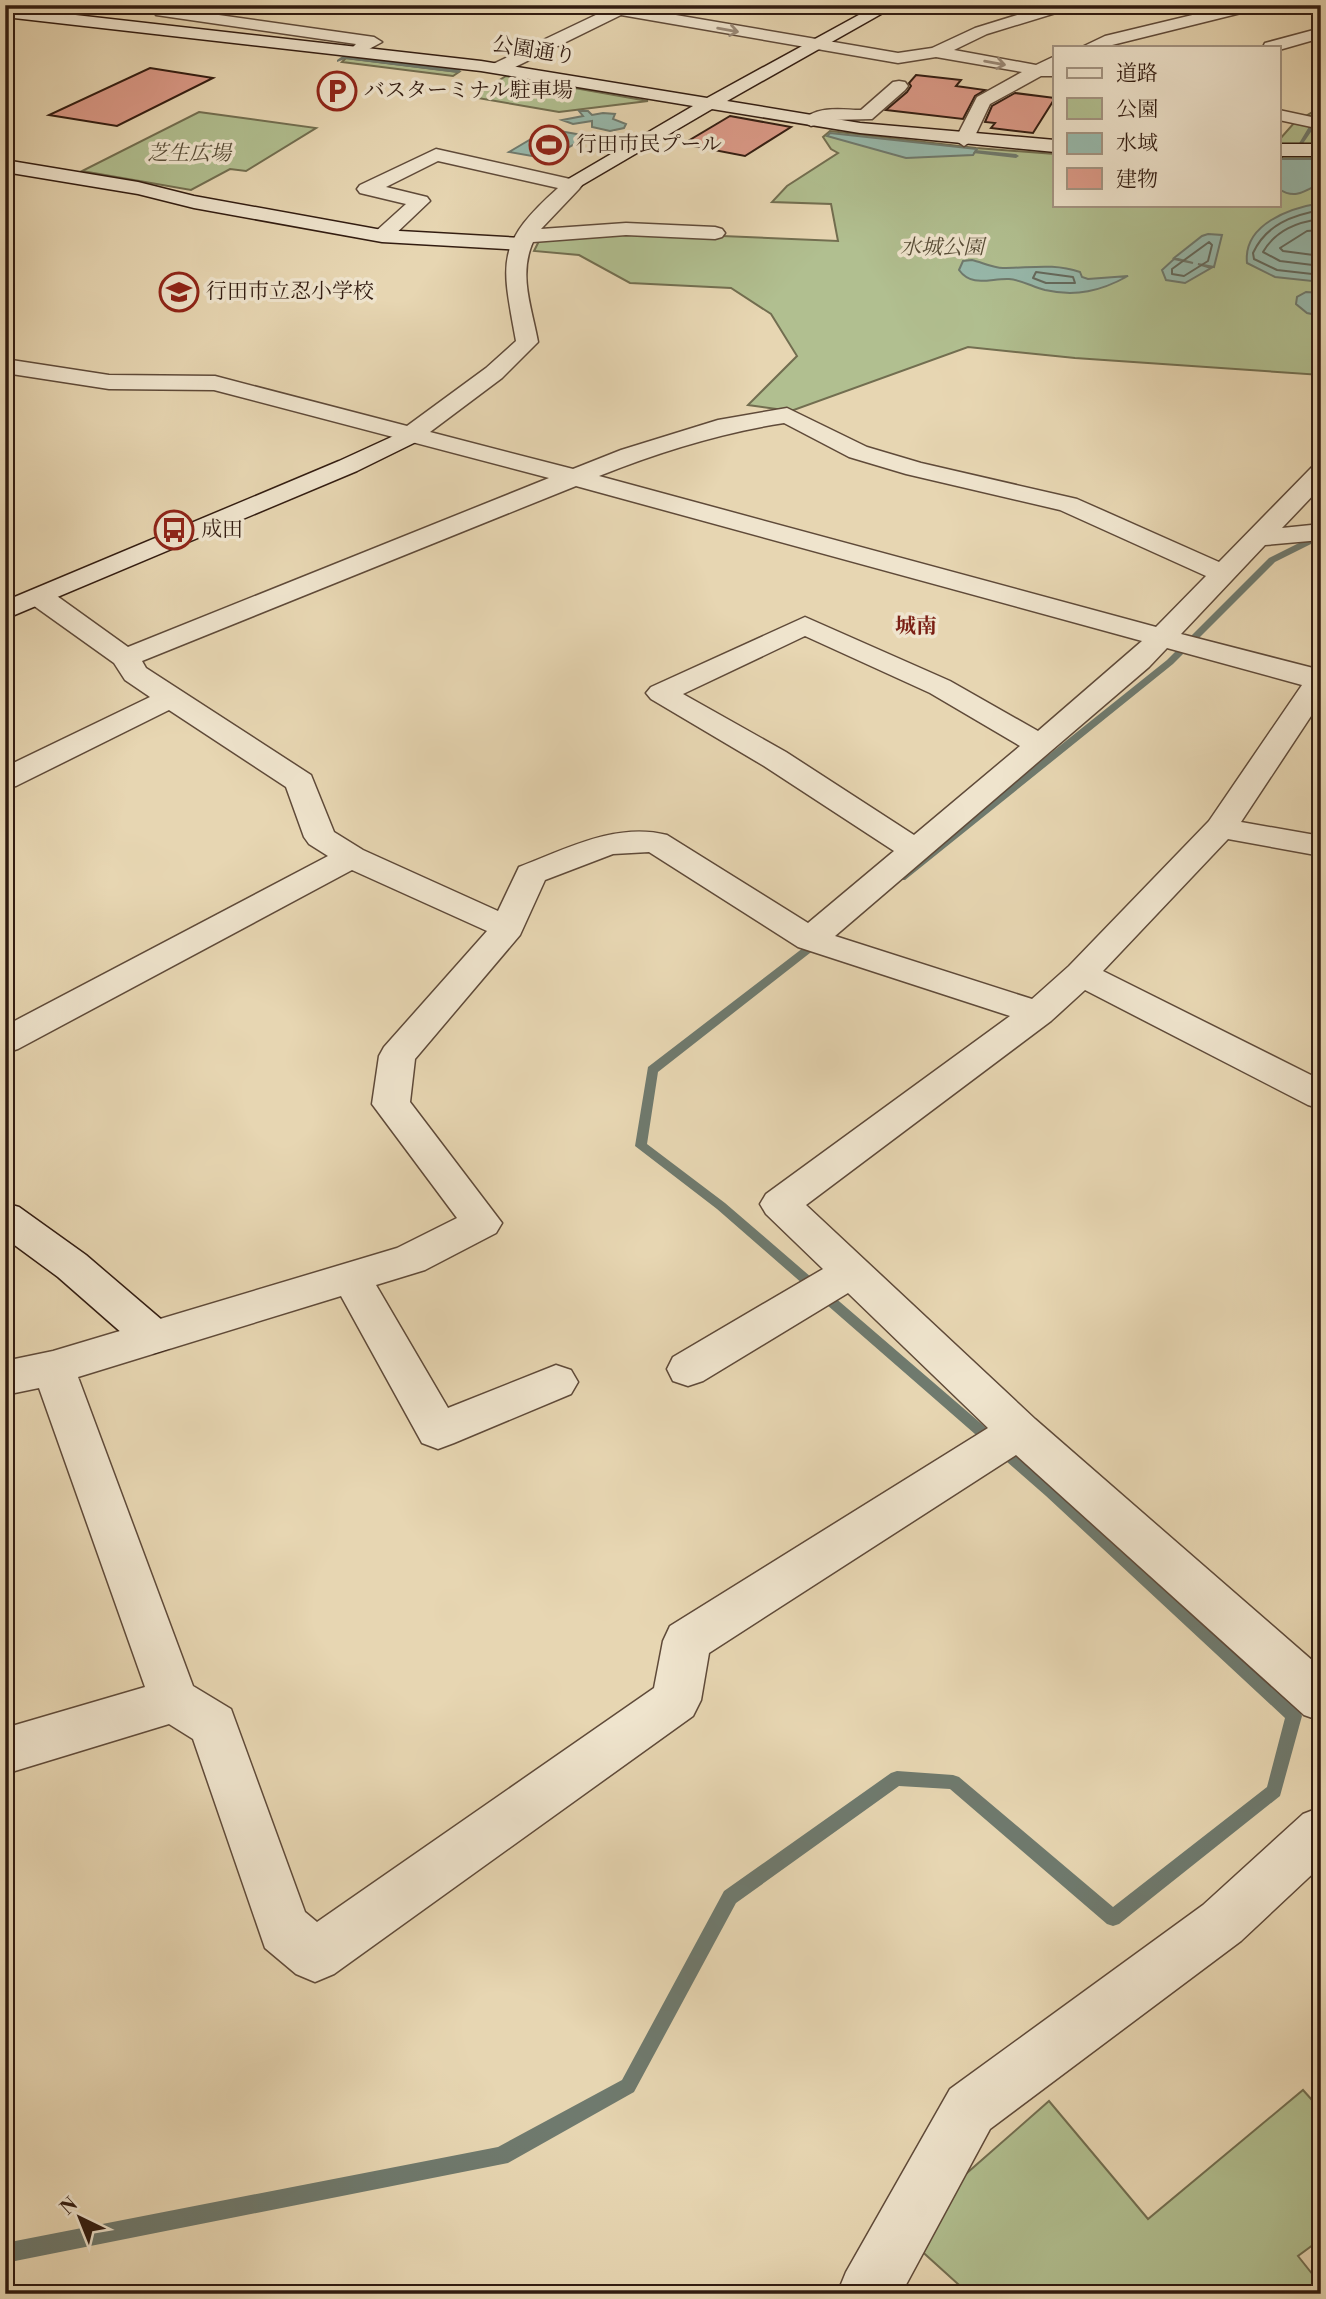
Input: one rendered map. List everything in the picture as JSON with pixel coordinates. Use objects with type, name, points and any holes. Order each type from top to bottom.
[{"type":"street","points":[[164,21],[193,17],[228,5]]},
{"type":"street","points":[[588,5],[812,46],[898,58],[936,52],[981,31],[1066,5]]},
{"type":"street","points":[[5,611],[348,466],[411,435],[494,373],[527,342],[514,268],[524,240],[550,204],[572,185],[709,103],[889,5]]},
{"type":"street","points":[[1093,46],[1111,39],[1255,5]]},
{"type":"street","points":[[499,68],[617,11]]},
{"type":"street","name":"公園通り","points":[[5,12],[164,21],[499,68],[811,121],[964,140],[1053,146]]},
{"type":"street","points":[[193,17],[374,41],[358,50]]},
{"type":"street","points":[[1275,46],[1321,33]]},
{"type":"street","points":[[936,52],[1053,74]]},
{"type":"street","points":[[964,140],[983,101],[1053,62]]},
{"type":"street","points":[[811,121],[836,113],[866,115],[899,86]]},
{"type":"street","points":[[1280,116],[1321,124]]},
{"type":"street","points":[[1280,150],[1321,150]]},
{"type":"street","points":[[382,236],[420,201],[367,190],[436,155],[572,185]]},
{"type":"street","points":[[5,166],[138,188],[194,202],[382,236],[452,242],[524,240],[626,229],[715,233]]},
{"type":"street","points":[[5,366],[109,382],[215,383],[577,478],[1320,680],[1221,828],[1081,974],[1038,1013],[780,1204],[1019,1431],[1321,1699]]},
{"type":"street","points":[[124,658],[630,455],[727,425],[787,415],[858,452],[915,470],[1068,504],[1224,574]]},
{"type":"street","points":[[810,939],[1040,745],[1164,636],[1321,472]]},
{"type":"street","points":[[1256,538],[1321,532]]},
{"type":"street","points":[[40,597],[124,658],[135,674],[300,782],[320,837],[351,857],[508,928]]},
{"type":"street","points":[[915,850],[775,759],[661,693],[804,625],[940,687],[1040,745]]},
{"type":"street","points":[[5,779],[172,697]]},
{"type":"street","points":[[1221,828],[1321,846]]},
{"type":"street","points":[[5,1378],[52,1368],[411,1259],[482,1223],[391,1104],[397,1056],[508,928],[531,874],[608,844],[656,842],[810,939],[1038,1013]]},
{"type":"street","points":[[5,1041],[351,857]]},
{"type":"street","points":[[1081,974],[1321,1096]]},
{"type":"street","points":[[5,1217],[72,1266],[154,1336]]},
{"type":"street","points":[[688,1369],[851,1272]]},
{"type":"street","points":[[351,1277],[438,1431],[556,1382]]},
{"type":"street","points":[[52,1368],[174,1700],[213,1725],[284,1930],[315,1955],[676,1700],[687,1641],[1019,1431]]},
{"type":"street","points":[[5,1751],[174,1700]]},
{"type":"street","points":[[869,2294],[970,2109],[1222,1923],[1321,1831]]},
{"type":"green space","points":[[346,58],[459,72],[453,76],[342,62]]},
{"type":"green space","points":[[506,76],[648,101],[559,112],[472,97]]},
{"type":"green space","name":"水城公園","points":[[1321,107],[1321,375],[1075,358],[968,347],[791,411],[748,405],[797,356],[771,314],[731,288],[630,283],[579,255],[534,251],[539,241],[627,232],[838,241],[831,204],[772,202],[787,186],[838,153],[831,149],[823,137],[830,131],[1053,154],[1053,206],[1280,206],[1280,139],[1294,123]]},
{"type":"green space","name":"芝生広場","points":[[199,112],[316,128],[246,171],[230,169],[191,190],[82,171]]},
{"type":"green space","points":[[1303,2090],[1321,2110],[1321,2239],[1298,2256],[1321,2285],[1321,2294],[969,2294],[916,2246],[959,2180],[1049,2101],[1148,2219]]},
{"type":"water","points":[[579,111],[588,111],[592,115],[615,114],[613,119],[626,124],[624,128],[610,131],[592,127],[592,121],[573,124],[562,120],[583,116]]},
{"type":"water","points":[[548,129],[588,136],[549,159],[509,152]]},
{"type":"water","points":[[830,133],[977,149],[973,155],[906,158],[827,136]]},
{"type":"water","points":[[1280,159],[1321,159],[1321,183],[1295,194],[1280,190]]},
{"type":"water","points":[[1321,203],[1321,282],[1275,277],[1247,263],[1248,249],[1260,228],[1283,214]]},
{"type":"water","points":[[1208,234],[1222,235],[1214,267],[1198,264],[1211,268],[1185,283],[1166,280],[1162,270],[1174,259],[1193,263],[1174,258]]},
{"type":"water","points":[[972,260],[999,268],[1061,268],[1080,272],[1082,277],[1088,279],[1128,276],[1108,286],[1088,291],[1056,292],[1014,280],[970,279],[959,270],[963,261]]},
{"type":"water","points":[[1306,292],[1321,293],[1321,316],[1307,313],[1296,304],[1297,297]]},
{"type":"building","points":[[150,68],[213,78],[117,126],[49,115]]},
{"type":"building","points":[[916,75],[961,80],[956,86],[985,90],[975,96],[963,119],[886,110],[907,92],[911,86],[909,83]]},
{"type":"building","points":[[1015,93],[1053,98],[1033,133],[991,128],[995,123],[985,122],[992,106]]},
{"type":"building","points":[[730,116],[791,127],[745,156],[683,144]]},
{"type":"waterway","points":[[339,61],[344,57],[458,71]]},
{"type":"waterway","points":[[1300,144],[1312,126]]},
{"type":"waterway","points":[[975,152],[1016,156]]},
{"type":"waterway","points":[[901,878],[1170,662],[1272,560],[1314,539],[1321,539]]},
{"type":"waterway","points":[[5,2253],[501,2156],[628,2086],[730,1897],[897,1778],[953,1782],[1113,1918],[1274,1791],[1294,1716],[1051,1492],[721,1206],[641,1146],[652,1070],[820,940]]},
{"type":"place","name":"バスターミナル駐車場","points":[[337,91]]},
{"type":"place","name":"行田市民プール","points":[[549,145]]},
{"type":"place","name":"行田市立忍小学校","points":[[179,292]]},
{"type":"place","name":"成田","points":[[174,530]]},
{"type":"district","name":"城南","points":[[916,627]]}]
